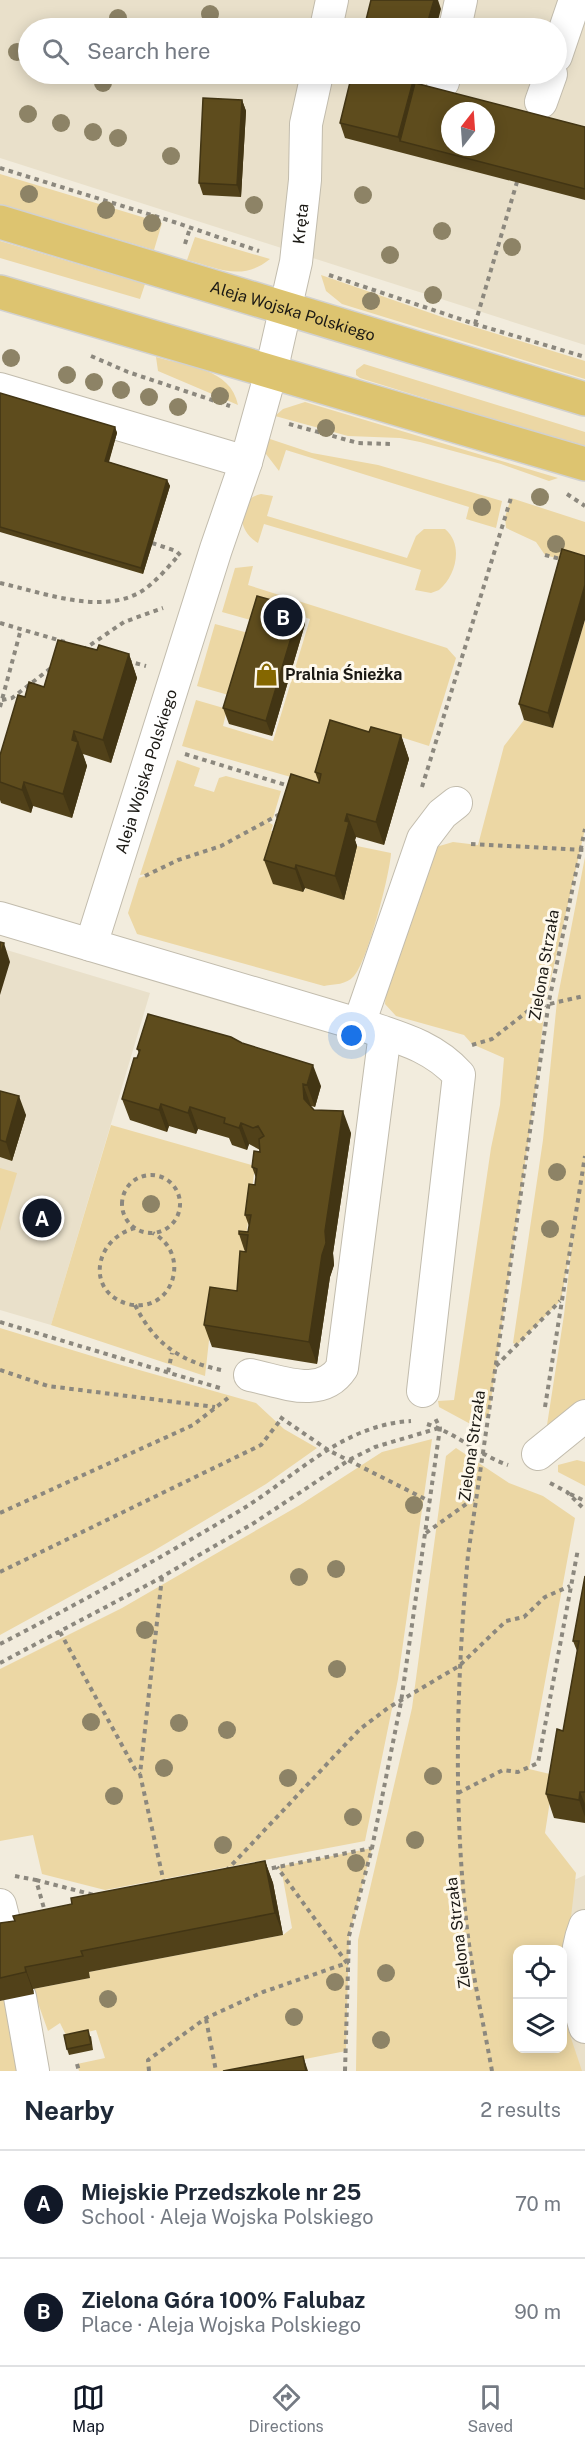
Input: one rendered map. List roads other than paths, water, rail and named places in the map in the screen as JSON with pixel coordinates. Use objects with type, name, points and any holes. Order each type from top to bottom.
[{"type":"main road","name":"Aleja Wojska Polskiego","points":[[0,222],[585,399]]},
{"type":"main road","points":[[0,292],[585,464]]},
{"type":"street","points":[[328,18],[332,0]]},
{"type":"street","points":[[457,18],[461,0]]},
{"type":"street","points":[[567,24],[575,0]]},
{"type":"street","name":"Kręta","points":[[246,462],[287,308],[296,262],[305,180],[306,124],[315,84]]},
{"type":"street","points":[[0,389],[246,462]]},
{"type":"street","name":"Aleja Wojska Polskiego","points":[[91,945],[216,549],[246,462]]},
{"type":"street","points":[[250,1375],[312,1387],[323,1386],[334,1379],[342,1368],[372,1029],[423,839],[442,814],[456,803]]},
{"type":"street","points":[[0,918],[372,1029],[444,1058],[459,1075],[419,1406]]},
{"type":"street","points":[[533,1467],[585,1416]]},
{"type":"street","points":[[585,1926],[580,1939],[577,2004],[585,2027]]},
{"type":"street","points":[[20,1997],[33,2071]]},
{"type":"place","name":"Zielona Góra 100% Falubaz","points":[[283,617]]},
{"type":"place","name":"Pralnia Śnieżka","points":[[267,674]]},
{"type":"place","name":"Miejskie Przedszkole nr 25","points":[[42,1218]]}]
